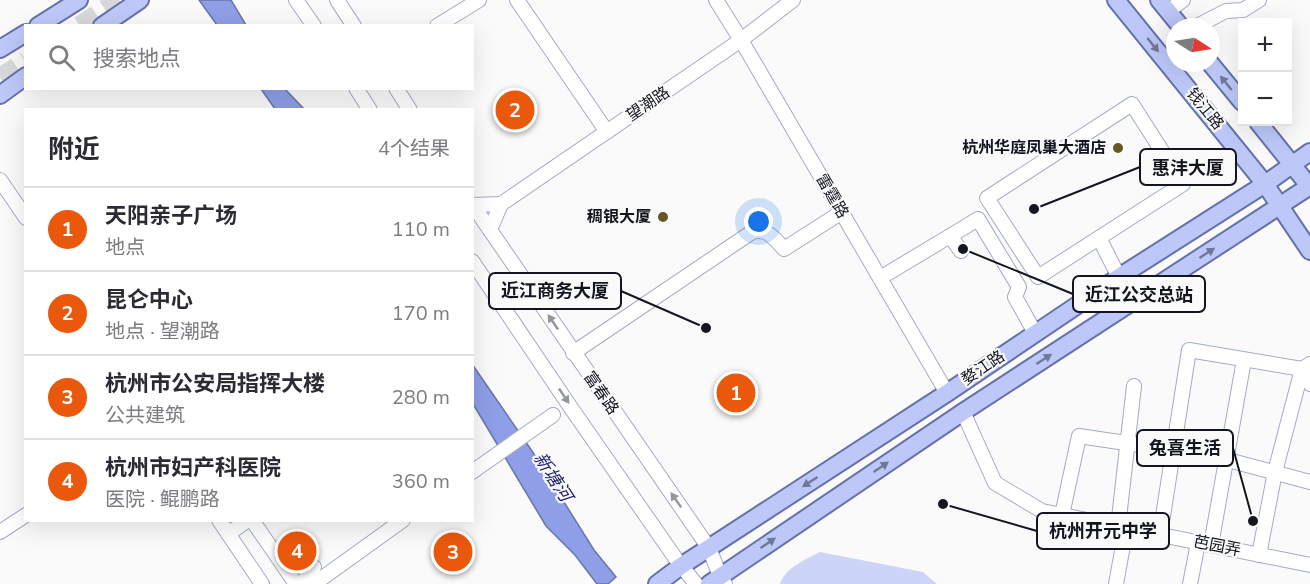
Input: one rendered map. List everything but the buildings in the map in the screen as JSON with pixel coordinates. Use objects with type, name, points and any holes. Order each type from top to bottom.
[{"type":"main road","points":[[41,24],[79,0]]},
{"type":"main road","points":[[105,24],[140,0]]},
{"type":"main road","name":"钱江路","points":[[1116,0],[1265,184],[1310,251]]},
{"type":"main road","points":[[1163,6],[1173,18]]},
{"type":"main road","points":[[0,49],[24,34]]},
{"type":"main road","name":"钱江路","points":[[1217,72],[1238,97]]},
{"type":"main road","points":[[0,96],[24,78]]},
{"type":"main road","points":[[1261,126],[1310,186]]},
{"type":"main road","name":"婺江路","points":[[657,584],[1119,277],[1265,184],[1310,152]]},
{"type":"main road","name":"婺江路","points":[[718,581],[963,412],[1310,186]]},
{"type":"street","points":[[296,0],[313,24]]},
{"type":"street","points":[[337,0],[353,24]]},
{"type":"street","points":[[440,24],[479,0]]},
{"type":"street","points":[[517,0],[607,132]]},
{"type":"street","name":"雷霆路","points":[[716,0],[947,393]]},
{"type":"street","name":"望潮路","points":[[501,204],[741,40],[793,0]]},
{"type":"street","points":[[1163,6],[1182,0]]},
{"type":"street","points":[[1208,18],[1228,5],[1243,10],[1259,0]]},
{"type":"street","points":[[357,90],[369,108]]},
{"type":"street","points":[[397,90],[409,108]]},
{"type":"street","points":[[1132,104],[1183,184],[1099,238],[1038,277],[987,198],[1132,104]]},
{"type":"street","points":[[0,180],[24,215]]},
{"type":"street","points":[[474,205],[501,204],[490,230]]},
{"type":"street","name":"富春路","points":[[474,206],[573,353],[710,548],[718,581]]},
{"type":"street","points":[[573,353],[752,232],[760,230],[770,234],[784,249],[842,212]]},
{"type":"street","points":[[879,278],[978,219],[1019,287],[1015,297],[1035,333]]},
{"type":"street","points":[[950,236],[961,251]]},
{"type":"street","points":[[1099,238],[1119,277]]},
{"type":"street","name":"富春路","points":[[474,264],[681,566],[696,584]]},
{"type":"street","points":[[1160,535],[1189,350],[1244,360],[1306,367]]},
{"type":"street","points":[[1190,584],[1204,544],[1226,460],[1244,360]]},
{"type":"street","points":[[1306,367],[1310,384]]},
{"type":"street","points":[[1259,555],[1275,472],[1306,367]]},
{"type":"street","points":[[1116,584],[1134,386]]},
{"type":"street","name":"芭园弄","points":[[963,412],[995,483],[1042,511],[1259,555],[1309,561]]},
{"type":"street","points":[[474,471],[554,415]]},
{"type":"street","points":[[1062,515],[1079,436],[1226,460],[1310,482]]},
{"type":"street","points":[[0,531],[24,516]]},
{"type":"street","points":[[220,522],[262,584]]},
{"type":"street","points":[[228,534],[247,522]]},
{"type":"street","points":[[251,522],[296,584]]},
{"type":"street","points":[[314,584],[401,522]]},
{"type":"street","points":[[302,584],[314,567]]},
{"type":"shaded area","points":[[820,552],[923,572],[937,584],[780,584],[791,569]]},
{"type":"water","points":[[199,0],[231,0],[245,24],[216,24]]},
{"type":"water","points":[[262,90],[286,90],[303,108],[274,108]]},
{"type":"water","points":[[474,367],[532,451],[594,550],[616,577],[608,584],[597,584],[575,555],[546,526],[474,406]]},
{"type":"tunnel","points":[[83,24],[119,0]]},
{"type":"tunnel","points":[[0,78],[24,62]]},
{"type":"place","name":"昆仑中心","points":[[515,110]]},
{"type":"place","name":"杭州华庭凤巢大酒店","points":[[1118,148]]},
{"type":"place","name":"惠沣大厦","points":[[1034,209]]},
{"type":"place","name":"稠银大厦","points":[[663,217]]},
{"type":"place","name":"近江公交总站","points":[[963,249]]},
{"type":"place","name":"近江商务大厦","points":[[706,328]]},
{"type":"place","name":"天阳亲子广场","points":[[736,393]]},
{"type":"place","name":"杭州开元中学","points":[[943,504]]},
{"type":"place","name":"兔喜生活","points":[[1253,521]]},
{"type":"place","name":"杭州市妇产科医院","points":[[297,551]]},
{"type":"place","name":"杭州市公安局指挥大楼","points":[[453,552]]},
{"type":"water label","name":"新塘河","points":[[553,477]]}]
